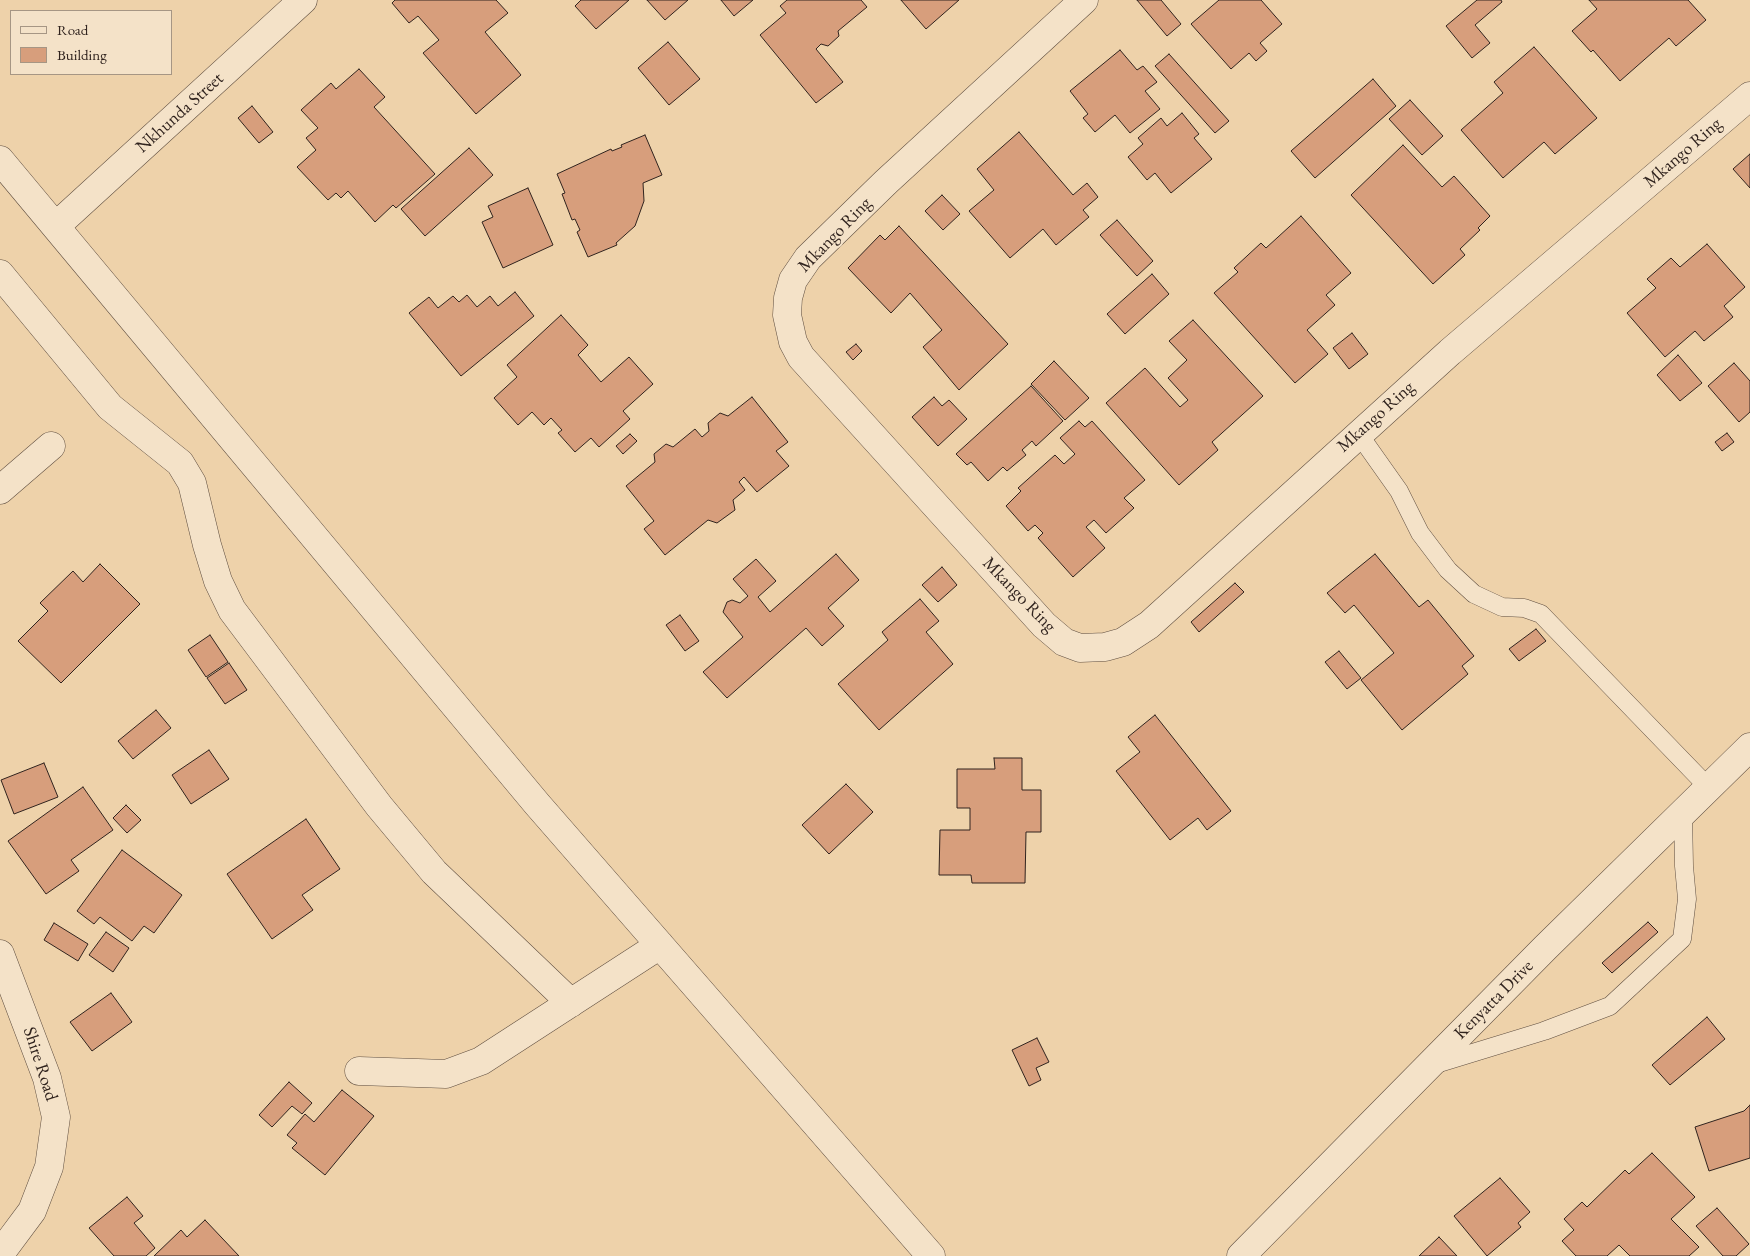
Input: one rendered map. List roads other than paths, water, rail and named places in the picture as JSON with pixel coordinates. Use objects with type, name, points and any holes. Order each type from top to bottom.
[{"type":"street","name":"Nkhunda Street","points":[[56,226],[303,0]]},
{"type":"street","name":"Mkango Ring","points":[[1084,0],[886,182],[808,258],[793,280],[788,298],[789,330],[800,357],[1044,626],[1064,642],[1080,648],[1105,648],[1123,642],[1148,626],[1358,433],[1750,96]]},
{"type":"street","points":[[0,160],[530,797],[931,1256]]},
{"type":"street","points":[[0,274],[110,407],[180,463],[192,483],[218,581],[232,610],[379,806],[434,872],[571,1003]]},
{"type":"street","points":[[0,490],[51,446]]},
{"type":"street","name":"Kenyatta Drive","points":[[1241,1256],[1427,1067],[1750,747]]},
{"type":"street","points":[[359,1070],[446,1074],[481,1061],[660,945]]},
{"type":"street","name":"Shire Road","points":[[0,954],[47,1078],[56,1117],[49,1167],[32,1211],[0,1254]]},
{"type":"lane","points":[[1358,433],[1399,491],[1420,533],[1448,570],[1474,594],[1502,607],[1524,608],[1541,614],[1708,788]]},
{"type":"lane","points":[[1427,1067],[1544,1031],[1610,1006],[1682,939],[1687,899],[1683,813]]}]
